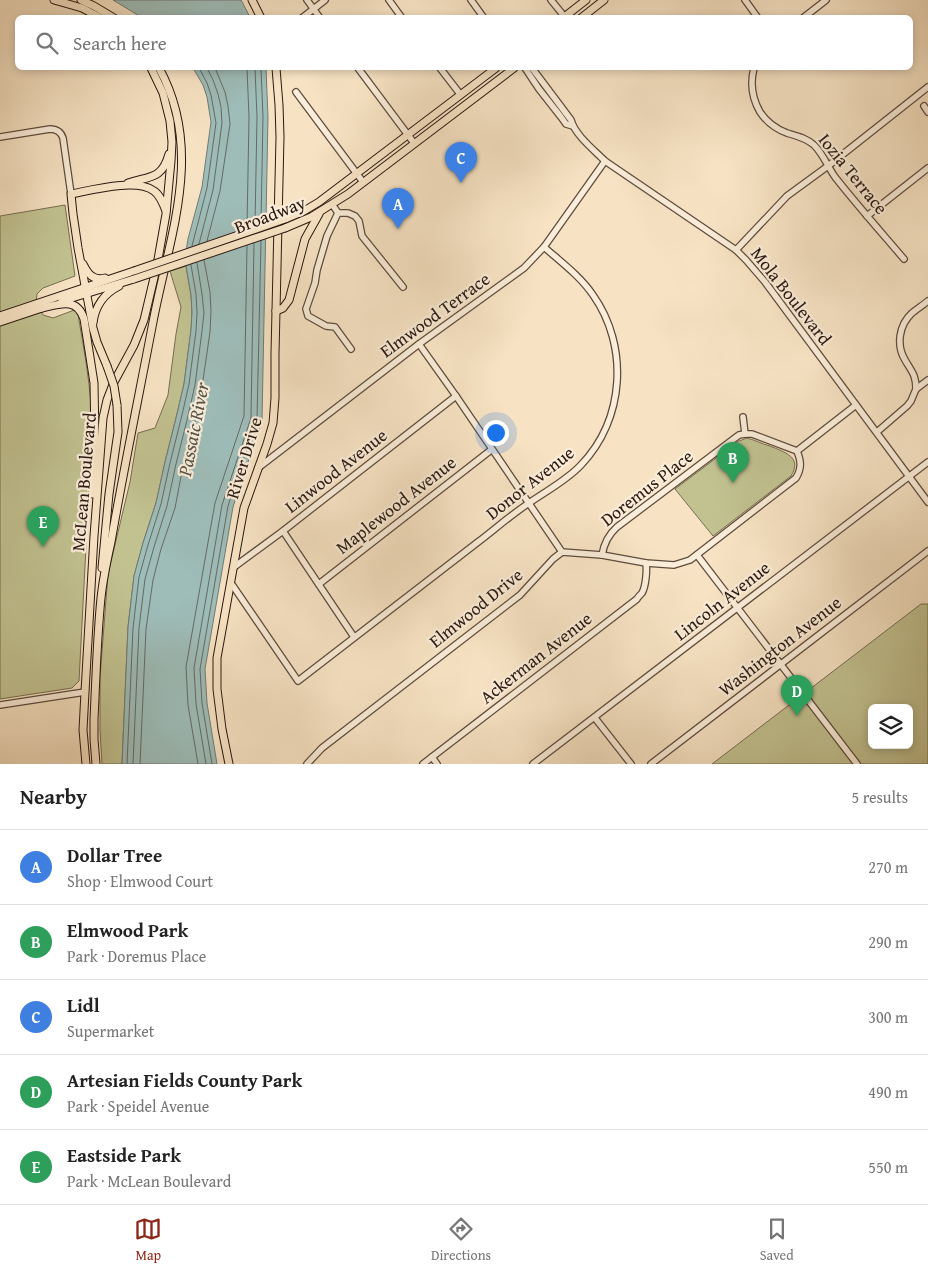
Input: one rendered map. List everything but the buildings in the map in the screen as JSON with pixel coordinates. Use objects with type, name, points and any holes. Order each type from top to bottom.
[{"type":"main road","points":[[54,0],[82,8],[95,15]]},
{"type":"main road","points":[[81,0],[109,15]]},
{"type":"main road","points":[[252,0],[260,15]]},
{"type":"main road","points":[[566,15],[586,0]]},
{"type":"main road","points":[[584,15],[604,0]]},
{"type":"main road","name":"McLean Boulevard","points":[[86,764],[84,730],[85,692],[95,516],[105,409],[114,382],[134,345],[144,320],[158,259],[170,176],[172,142],[170,121],[159,82],[152,70]]},
{"type":"main road","name":"McLean Boulevard","points":[[96,764],[94,719],[102,596],[111,540],[181,188],[180,130],[173,99],[160,70]]},
{"type":"main road","name":"River Drive","points":[[229,764],[217,689],[217,658],[244,508],[267,444],[274,415],[280,137],[276,70]]},
{"type":"main road","name":"Broadway","points":[[134,275],[304,211],[319,202],[493,70]]},
{"type":"main road","name":"Broadway","points":[[0,316],[41,305],[285,228],[311,217],[364,182],[511,70]]},
{"type":"main road","points":[[102,596],[106,524],[118,432],[117,405],[114,386],[93,328],[85,291],[73,214],[72,194],[122,185],[152,177],[161,171],[167,162],[172,142]]},
{"type":"main road","points":[[122,185],[144,186],[153,190],[162,200],[166,214]]},
{"type":"main road","points":[[276,311],[283,308],[290,300],[305,239],[316,218],[323,210]]},
{"type":"main road","points":[[285,228],[299,226],[304,232],[305,239]]},
{"type":"main road","points":[[80,258],[93,278],[100,280],[134,275]]},
{"type":"main road","points":[[93,328],[96,311],[103,298],[134,275]]},
{"type":"main road","points":[[41,305],[72,304],[80,310],[84,319],[94,383],[92,485],[95,516]]},
{"type":"main road","name":"Broadway","points":[[0,322],[41,305]]},
{"type":"street","points":[[307,0],[318,15]]},
{"type":"street","points":[[306,15],[325,0]]},
{"type":"street","points":[[389,0],[400,15]]},
{"type":"street","points":[[471,0],[482,15]]},
{"type":"street","points":[[552,0],[562,15]]},
{"type":"street","points":[[745,0],[756,15]]},
{"type":"street","points":[[807,15],[826,0]]},
{"type":"street","points":[[360,70],[414,143]]},
{"type":"street","points":[[442,70],[460,94]]},
{"type":"street","name":"Mola Boulevard","points":[[526,70],[566,124],[573,126]]},
{"type":"street","name":"Mola Boulevard","points":[[534,70],[571,120],[573,126],[605,161],[736,250],[746,260],[765,282],[928,502]]},
{"type":"street","name":"Iozia Terrace","points":[[754,70],[753,95],[764,117],[776,128],[800,137],[818,149],[828,166],[867,216],[904,259]]},
{"type":"street","points":[[736,250],[787,196],[928,87]]},
{"type":"street","points":[[296,92],[364,182]]},
{"type":"street","points":[[0,137],[50,130],[59,131],[63,138],[72,194]]},
{"type":"street","name":"Elmwood Terrace","points":[[258,468],[419,344],[524,268],[544,247],[605,161]]},
{"type":"street","points":[[867,216],[928,168]]},
{"type":"street","points":[[332,204],[338,213]]},
{"type":"street","points":[[338,213],[348,213],[355,216],[359,221],[362,236],[403,287]]},
{"type":"street","points":[[338,213],[327,236],[306,309],[308,316],[326,326],[335,328],[351,349]]},
{"type":"street","name":"Donor Avenue","points":[[231,583],[298,681],[529,503],[571,474],[589,456],[610,419],[616,395],[618,367],[616,348],[605,315],[595,298],[583,282],[544,247]]},
{"type":"street","points":[[877,432],[907,406],[916,389],[915,376],[902,354],[901,331],[913,312],[928,301]]},
{"type":"street","points":[[419,344],[562,552],[602,555],[646,563],[674,564],[690,560],[697,555],[796,478],[800,472],[801,461],[797,451],[752,434],[745,434],[743,417]]},
{"type":"street","points":[[916,389],[928,380]]},
{"type":"street","name":"Linwood Avenue","points":[[234,567],[456,396]]},
{"type":"street","points":[[797,451],[856,405]]},
{"type":"street","name":"Doremus Place","points":[[602,555],[609,534],[617,527],[739,435],[745,434]]},
{"type":"street","name":"Maplewood Avenue","points":[[319,584],[492,450]]},
{"type":"street","name":"Lincoln Avenue","points":[[533,764],[928,462]]},
{"type":"street","points":[[283,531],[354,637]]},
{"type":"street","name":"Washington Avenue","points":[[650,764],[928,551]]},
{"type":"street","name":"Elmwood Drive","points":[[307,764],[322,748],[520,595],[553,559],[562,552]]},
{"type":"street","points":[[697,555],[857,764]]},
{"type":"street","name":"Ackerman Avenue","points":[[423,764],[636,599],[642,593],[644,586],[646,563]]},
{"type":"street","points":[[0,705],[85,692]]},
{"type":"street","points":[[595,718],[631,764]]},
{"type":"street","points":[[432,757],[437,764]]},
{"type":"green space","points":[[65,205],[75,276],[43,288],[37,294],[36,303],[43,315],[53,318],[77,309],[89,385],[92,432],[79,681],[72,688],[0,699],[0,216]]},
{"type":"green space","points":[[186,266],[191,295],[191,330],[184,384],[156,503],[134,576],[128,627],[122,764],[102,764],[100,677],[108,574],[130,482],[138,433],[155,428],[168,395],[181,307],[170,271]]},
{"type":"green space","points":[[747,438],[786,453],[795,464],[794,470],[791,476],[713,536],[675,489],[739,441]]},
{"type":"green space","points":[[921,604],[928,604],[928,764],[712,764]]},
{"type":"water","points":[[113,0],[241,0],[249,15],[138,15]]},
{"type":"water","name":"Passaic River","points":[[194,70],[266,70],[268,117],[262,420],[233,507],[205,669],[207,703],[217,764],[122,764],[128,627],[134,576],[156,503],[184,384],[191,330],[191,295],[186,266],[186,252],[202,187],[211,122],[203,85]]},
{"type":"place","name":"Lidl","points":[[461,183]]},
{"type":"place","name":"Dollar Tree","points":[[398,229]]},
{"type":"place","name":"Elmwood Park","points":[[733,483]]},
{"type":"place","name":"Eastside Park","points":[[43,547]]},
{"type":"place","name":"Artesian Fields County Park","points":[[797,716]]}]
